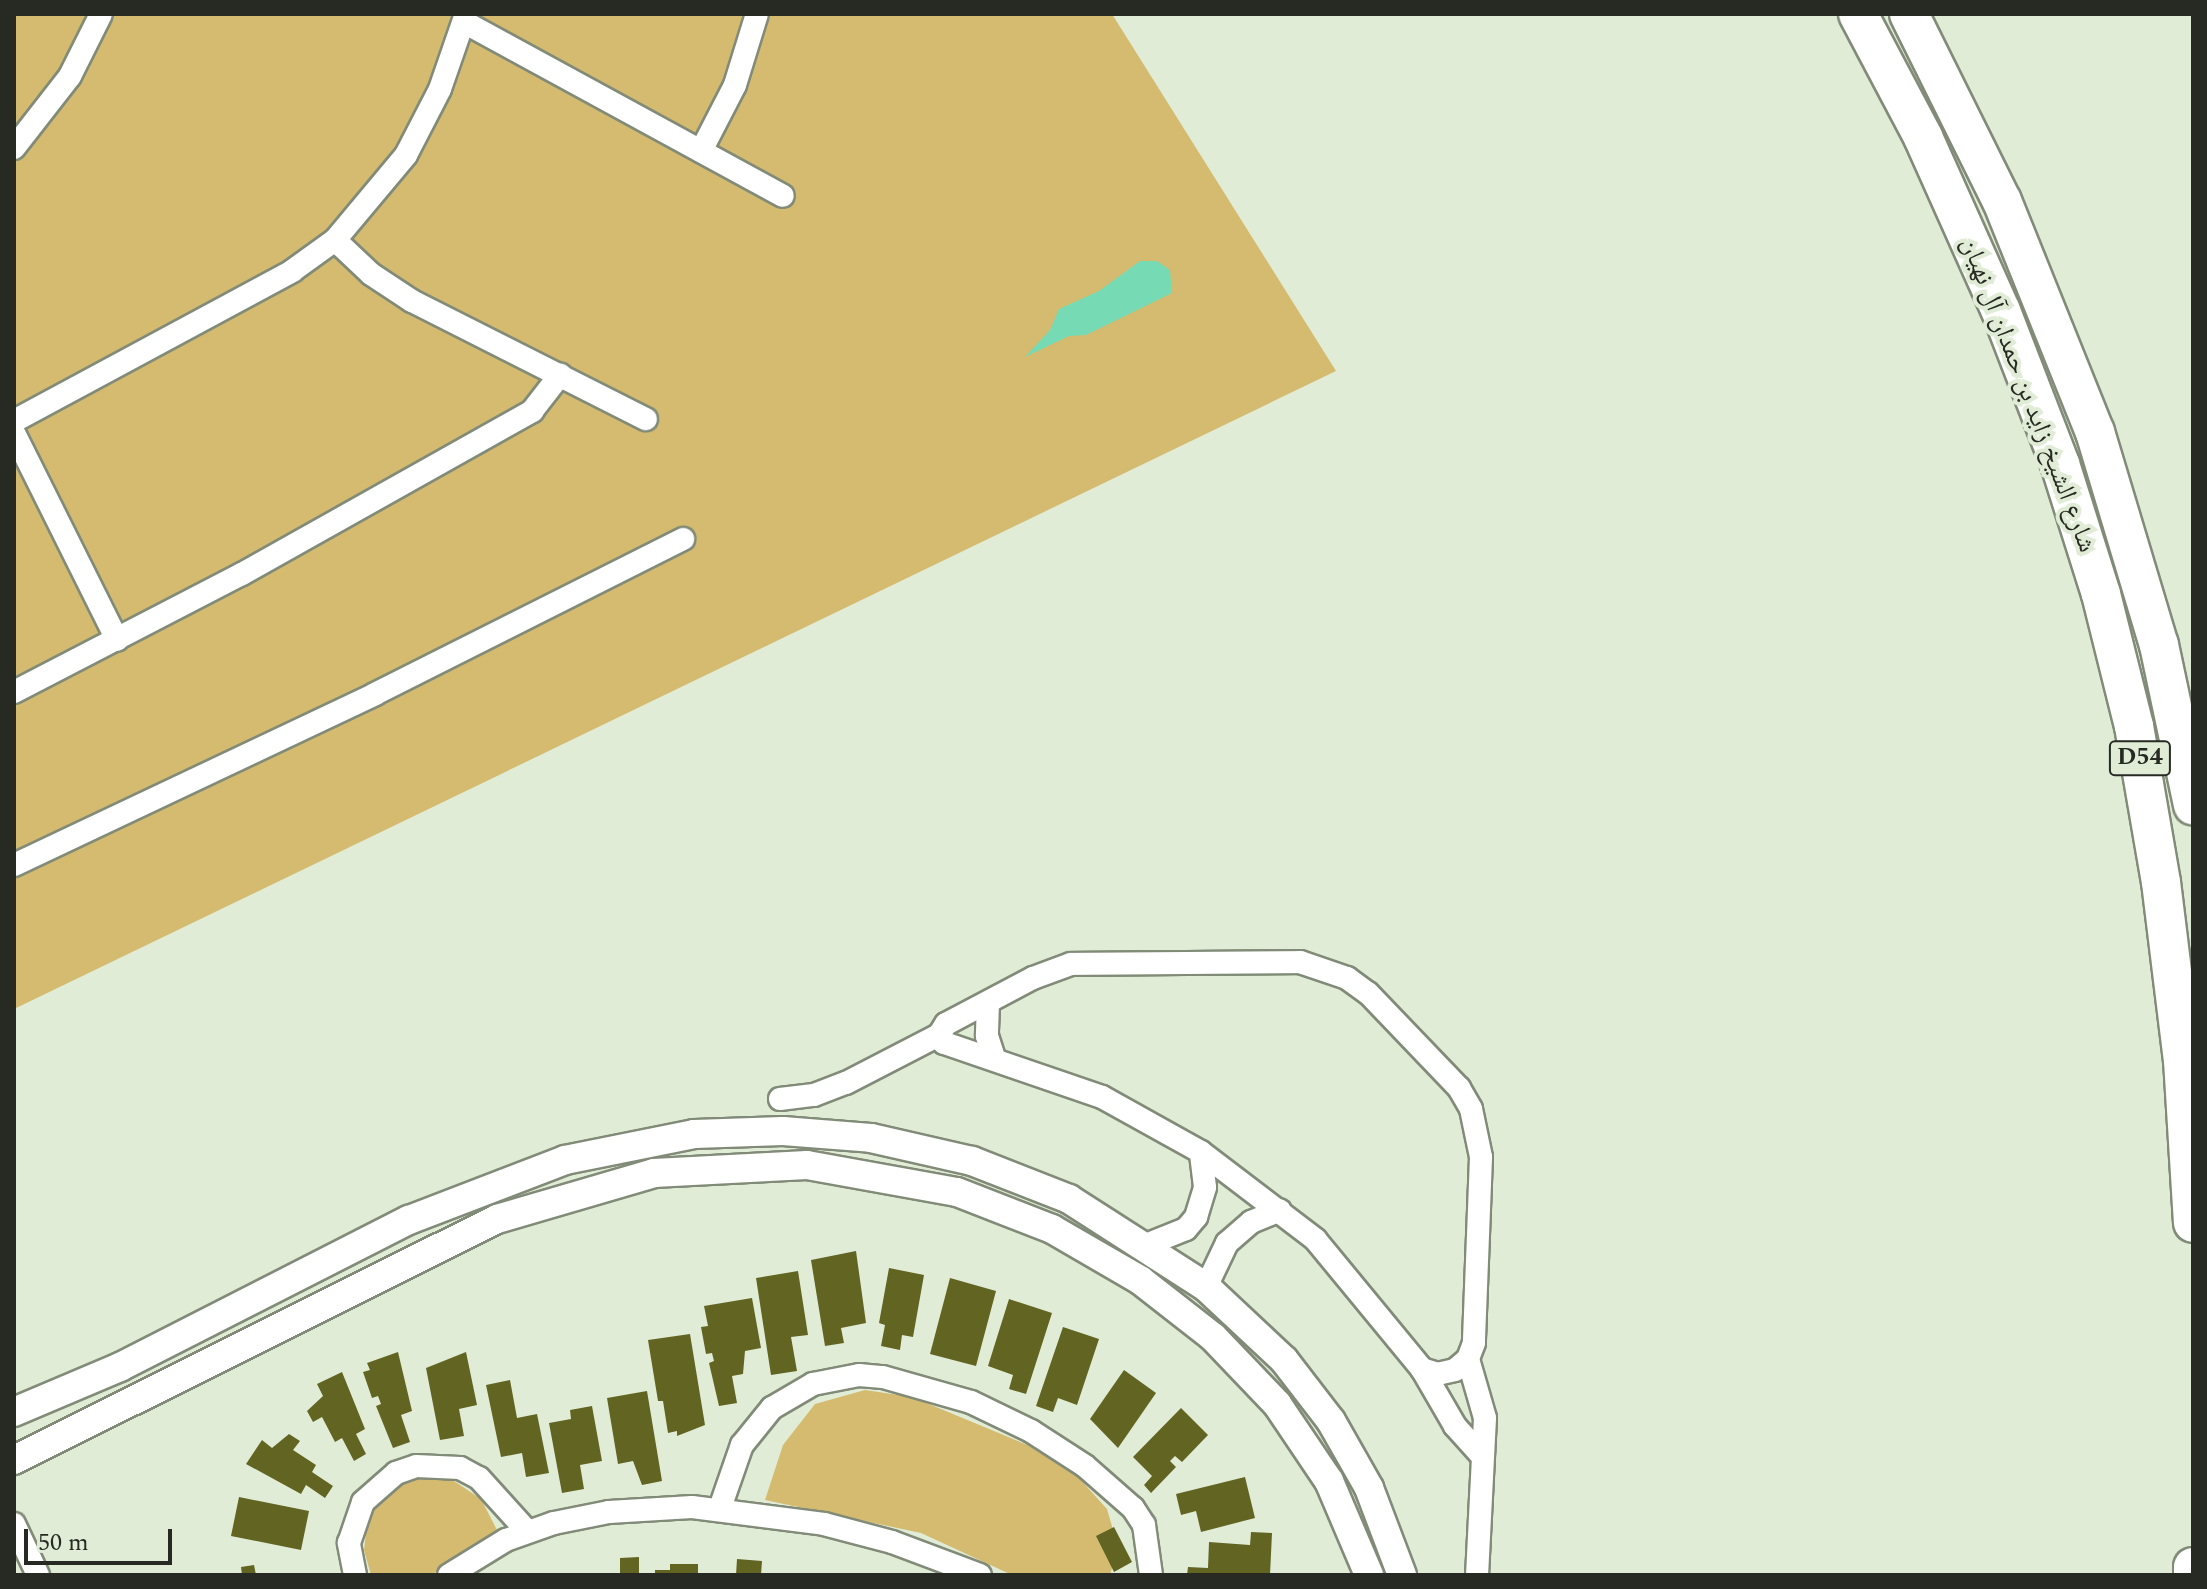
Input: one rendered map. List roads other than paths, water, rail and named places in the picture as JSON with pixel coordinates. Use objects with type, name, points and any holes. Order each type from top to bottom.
[{"type":"highway","name":"شارع الشيخ زايد بن حمدان آل نهيان","points":[[1858,14],[1923,137],[2001,311],[2082,529],[2134,726],[2175,986],[2193,1223]]},
{"type":"highway","name":"شارع الشيخ زايد بن حمدان آل نهيان","points":[[1909,14],[2040,287],[2136,561],[2193,805]]},
{"type":"highway","points":[[2193,1567],[2193,1575]]},
{"type":"street","points":[[14,148],[70,76],[101,14]]},
{"type":"street","points":[[701,151],[735,85],[757,14]]},
{"type":"street","points":[[14,421],[292,271],[335,240],[406,155],[440,89],[465,18],[783,196]]},
{"type":"street","points":[[335,240],[390,289],[646,419]]},
{"type":"street","points":[[14,692],[117,640],[532,411],[560,375]]},
{"type":"street","points":[[14,433],[117,640]]},
{"type":"street","points":[[14,865],[375,694],[683,539]]},
{"type":"street","points":[[780,1099],[814,1095],[846,1083],[939,1035],[942,1026],[1051,969],[1092,962],[1300,962],[1347,978],[1368,993],[1459,1088],[1478,1133],[1474,1343],[1468,1359],[1455,1370],[1438,1374],[1422,1369]]},
{"type":"street","points":[[988,1003],[987,1036],[994,1058]]},
{"type":"street","points":[[939,1035],[944,1043],[1102,1097],[1201,1152],[1280,1210],[1346,1273],[1422,1369],[1455,1426],[1481,1455]]},
{"type":"street","points":[[14,1412],[107,1374],[440,1206],[565,1160],[651,1140],[783,1131],[922,1147],[1045,1188],[1146,1245],[1206,1287],[1284,1360],[1331,1421],[1369,1488],[1402,1575]]},
{"type":"street","points":[[1146,1245],[1186,1229],[1196,1217],[1205,1187],[1201,1152]]},
{"type":"street","points":[[14,1460],[497,1219],[654,1173],[756,1164],[807,1165],[907,1179],[957,1192],[1052,1229],[1140,1280],[1213,1337],[1277,1404],[1329,1481],[1369,1575]]},
{"type":"street","points":[[1206,1287],[1227,1243],[1251,1222],[1280,1210]]},
{"type":"street","points":[[1468,1359],[1485,1418],[1477,1575]]},
{"type":"street","points":[[720,1508],[742,1445],[772,1408],[813,1384],[859,1375],[883,1377],[971,1402],[1031,1431],[1085,1466],[1133,1508],[1144,1525],[1151,1575]]},
{"type":"street","points":[[355,1575],[349,1543],[363,1502],[387,1479],[416,1466],[460,1468],[479,1478],[527,1531]]},
{"type":"street","points":[[449,1575],[527,1531],[609,1512],[720,1508],[858,1532],[980,1575]]},
{"type":"street","points":[[14,1524],[31,1570]]}]
